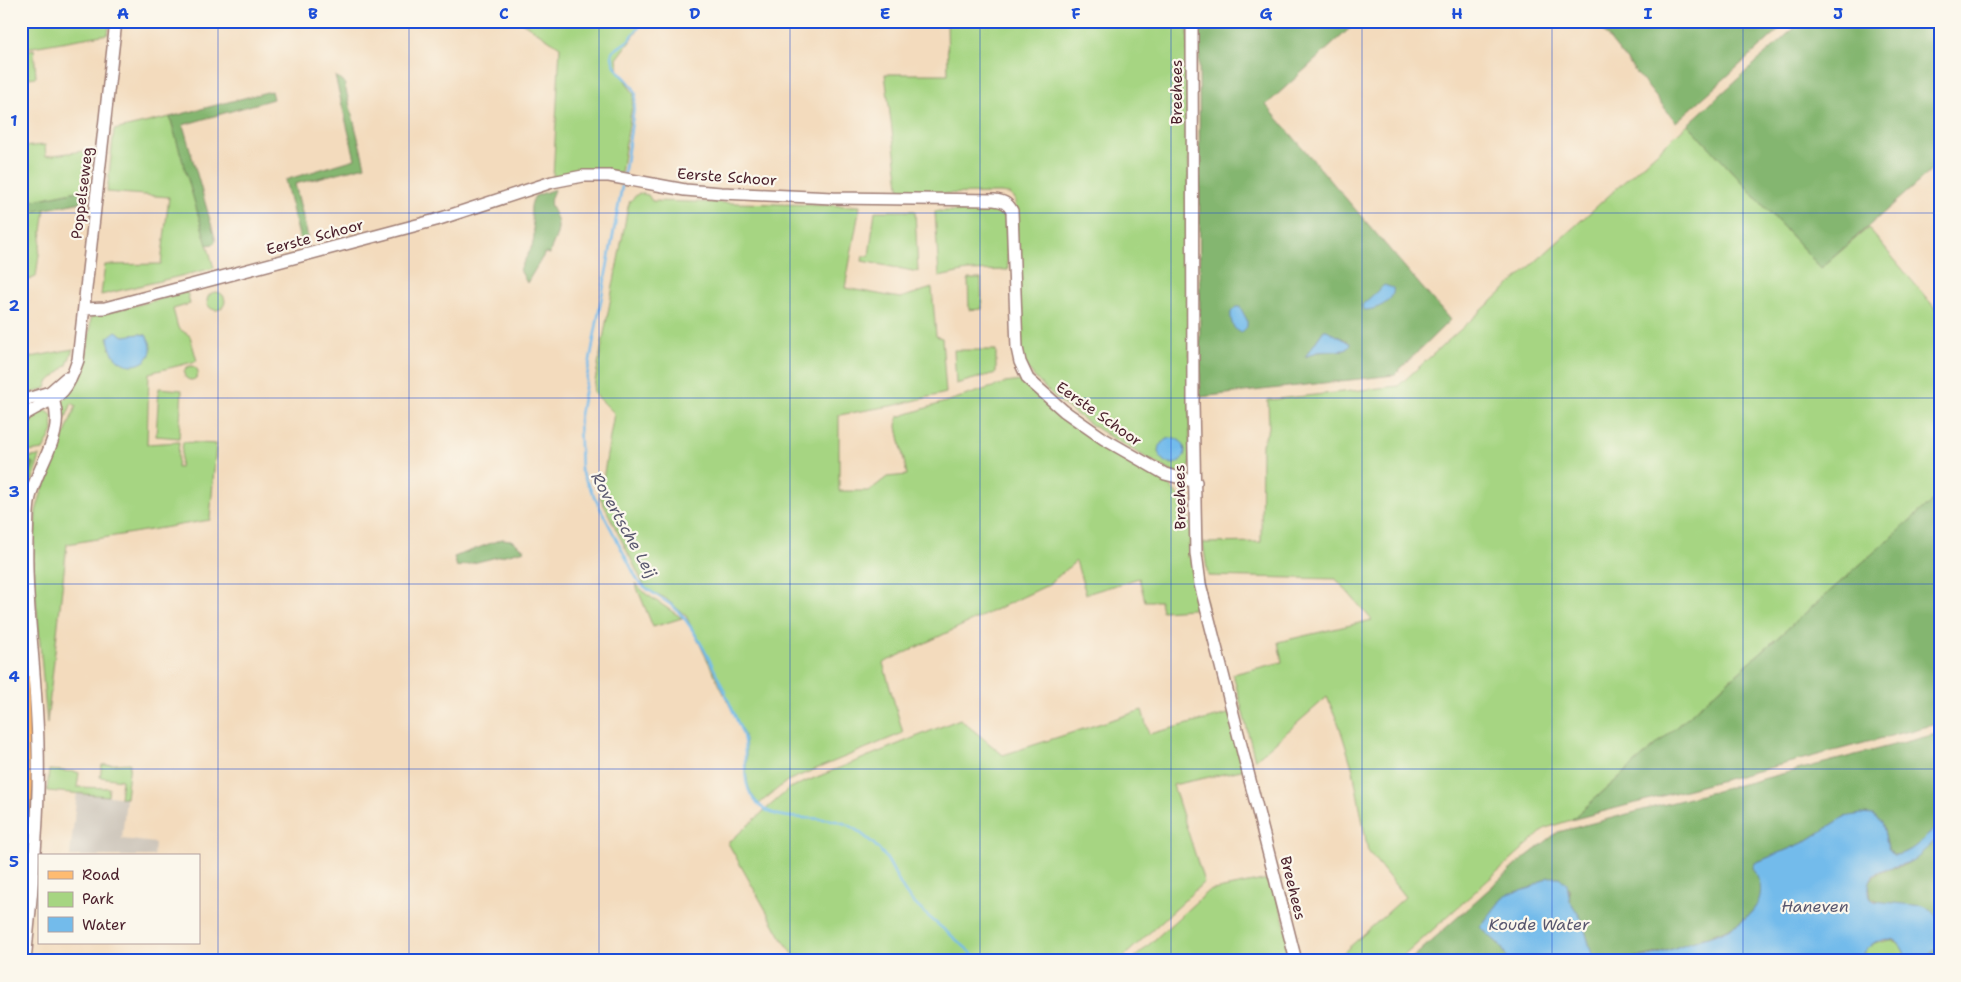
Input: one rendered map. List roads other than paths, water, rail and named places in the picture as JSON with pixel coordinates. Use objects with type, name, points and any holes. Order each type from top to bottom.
[{"type":"main road","points":[[21,412],[21,417]]},
{"type":"main road","points":[[21,653],[25,767],[21,854]]},
{"type":"street","name":"Poppelseweg","points":[[21,417],[53,400],[68,385],[75,368],[85,309],[116,21]]},
{"type":"street","name":"Breehees","points":[[1192,21],[1192,402],[1196,482],[1196,553],[1200,584],[1296,961]]},
{"type":"street","name":"Eerste Schoor","points":[[85,309],[105,308],[360,241],[436,220],[567,178],[597,175],[685,190],[730,194],[1003,201],[1010,206],[1012,211],[1017,348],[1020,362],[1028,379],[1064,411],[1104,439],[1165,474],[1196,482]]},
{"type":"street","points":[[21,401],[50,392],[75,368]]},
{"type":"street","points":[[25,961],[38,810],[36,685],[27,563],[28,514],[32,492],[57,426],[57,412],[53,400]]},
{"type":"water","points":[[1384,285],[1393,288],[1393,293],[1388,301],[1379,307],[1363,310],[1362,305]]},
{"type":"water","points":[[1236,307],[1240,307],[1247,320],[1247,327],[1242,332],[1234,328],[1231,318],[1231,312]]},
{"type":"water","points":[[1324,330],[1351,344],[1345,350],[1317,352],[1305,357]]},
{"type":"water","points":[[116,331],[124,336],[146,335],[151,346],[150,354],[145,361],[137,364],[128,364],[119,360],[112,351],[108,337]]},
{"type":"water","points":[[1172,438],[1181,442],[1185,451],[1181,460],[1172,464],[1163,460],[1159,451],[1163,442]]},
{"type":"water","name":"Haneven","points":[[1861,814],[1873,815],[1882,822],[1888,848],[1894,855],[1907,852],[1940,825],[1940,837],[1920,855],[1907,863],[1880,871],[1874,875],[1869,887],[1871,898],[1874,901],[1923,906],[1931,910],[1940,922],[1940,943],[1925,961],[1909,961],[1899,943],[1888,939],[1871,946],[1861,961],[1613,961],[1658,954],[1725,931],[1737,924],[1748,916],[1756,906],[1760,895],[1759,882],[1753,868],[1755,863],[1803,843],[1844,817]]},
{"type":"water","name":"Koude Water","points":[[1548,877],[1559,877],[1567,884],[1570,901],[1582,920],[1594,961],[1509,961],[1501,946],[1480,927],[1505,895],[1531,888]]},
{"type":"waterway","name":"Rovertsche Leij","points":[[624,176],[636,94],[615,65],[612,52],[629,40],[644,21]]},
{"type":"waterway","name":"Rovertsche Leij","points":[[623,181],[579,420],[581,471],[638,581],[677,610],[696,635],[723,687],[743,735],[746,780],[748,788],[758,804],[768,811],[779,815],[841,822],[857,830],[885,856],[911,900],[980,961]]}]
